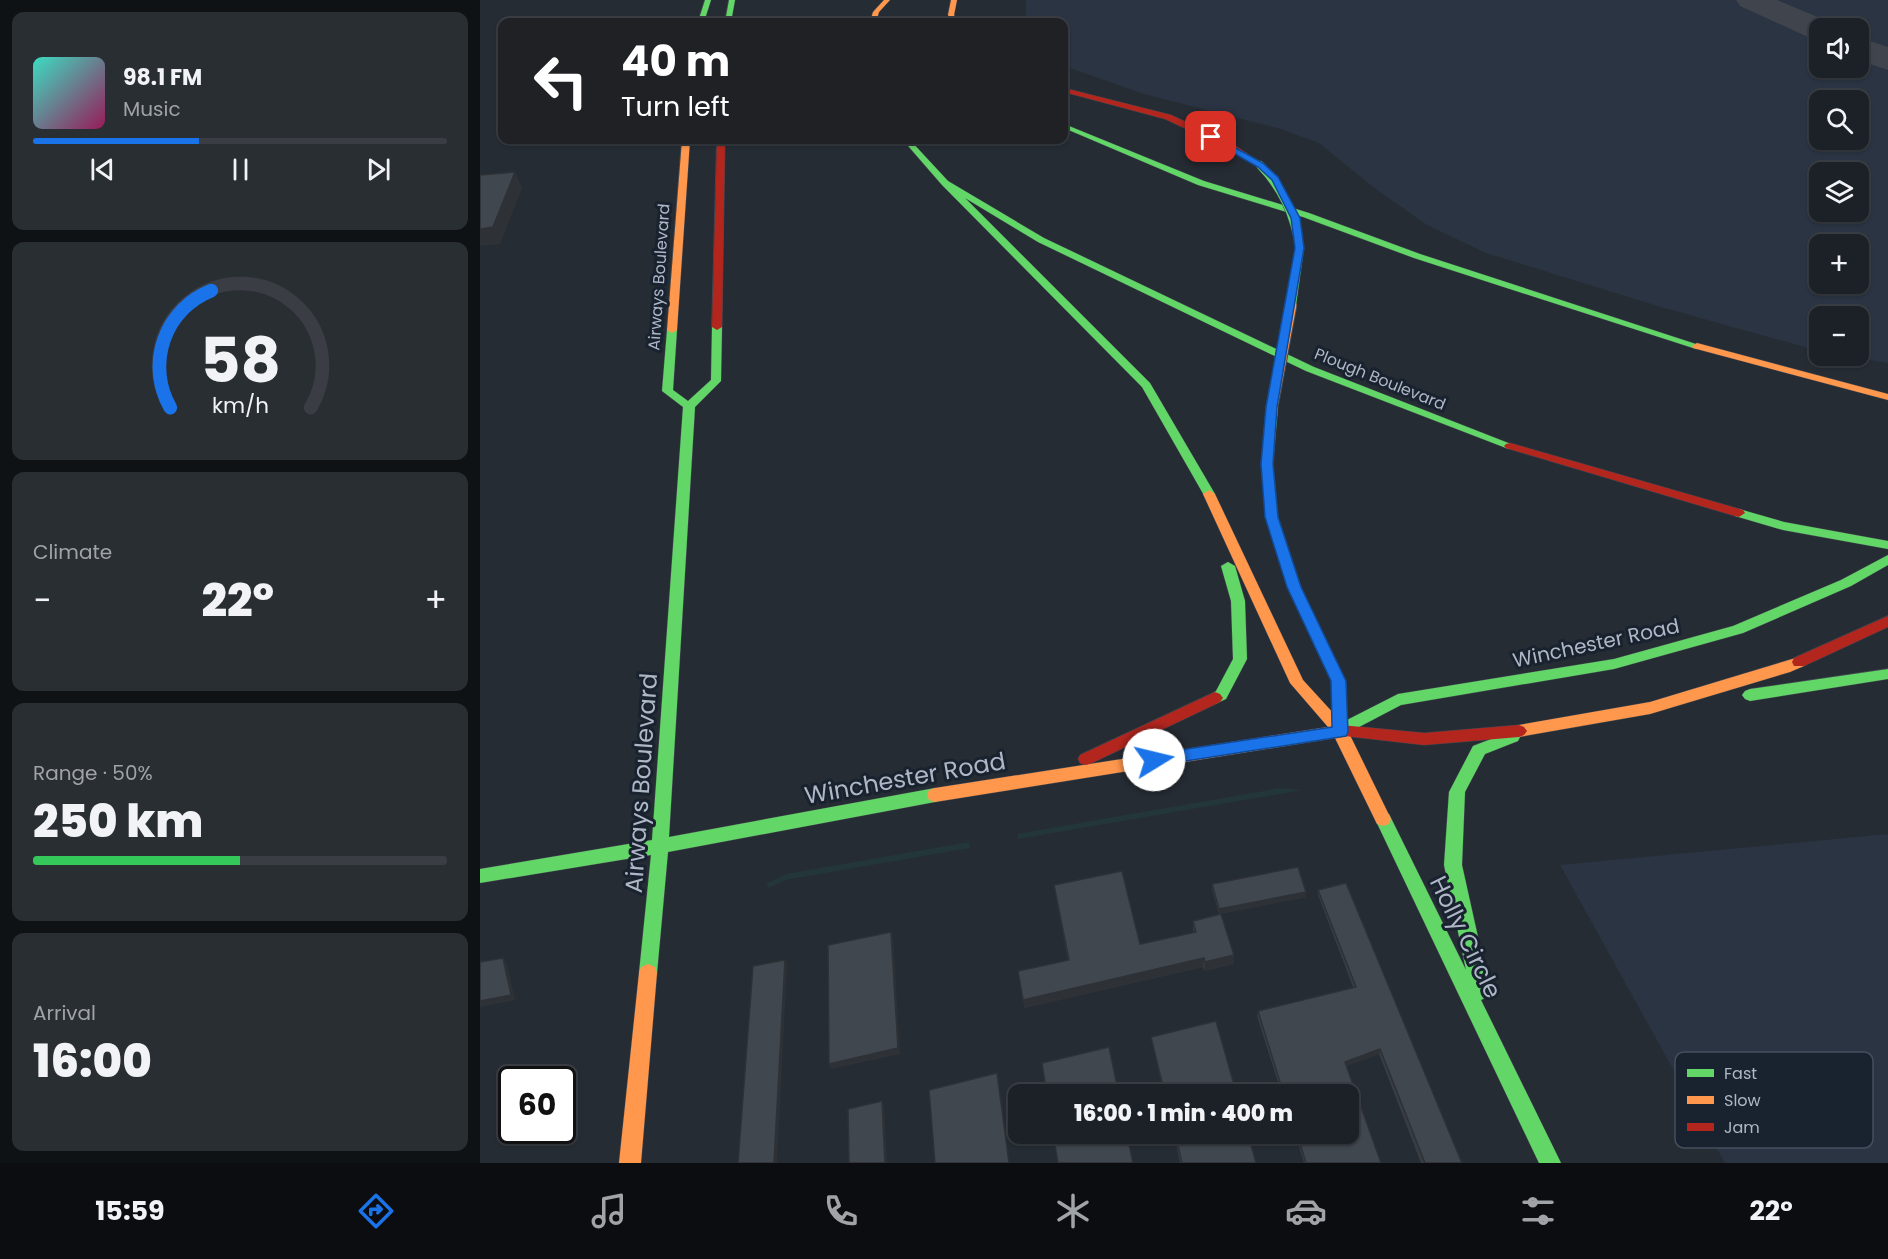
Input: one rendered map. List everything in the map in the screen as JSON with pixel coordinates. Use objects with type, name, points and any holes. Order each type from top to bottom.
[{"type":"main road","points":[[702,18],[708,0]]},
{"type":"main road","points":[[729,18],[732,0]]},
{"type":"main road","points":[[874,18],[886,0]]},
{"type":"main road","points":[[953,18],[951,15],[954,0]]},
{"type":"main road","points":[[1068,91],[1168,117],[1230,146],[1260,165],[1275,179],[1288,199],[1296,218],[1300,248],[1272,407],[1267,464],[1272,517],[1294,587],[1338,681],[1340,732]]},
{"type":"main road","points":[[1068,128],[1201,183],[1306,215],[1428,260],[1688,344],[1888,397]]},
{"type":"main road","name":"Airways Boulevard","points":[[630,1163],[660,846],[689,406],[667,391],[686,144]]},
{"type":"main road","points":[[689,406],[716,381],[721,144]]},
{"type":"main road","name":"Plough Boulevard","points":[[910,144],[945,183],[1041,240],[1310,369],[1492,441],[1783,526],[1888,545]]},
{"type":"main road","points":[[945,183],[1146,386],[1208,492],[1298,683],[1340,732]]},
{"type":"main road","points":[[1046,776],[1157,727],[1221,695],[1239,659],[1238,601],[1208,492]]},
{"type":"main road","name":"Winchester Road","points":[[1340,732],[1398,700],[1614,664],[1738,630],[1846,583],[1888,559]]},
{"type":"main road","name":"Winchester Road","points":[[480,876],[1046,776],[1340,732],[1424,739],[1532,730],[1650,708],[1785,668],[1888,621]]},
{"type":"main road","points":[[1650,708],[1888,674]]},
{"type":"main road","points":[[1491,1042],[1453,865],[1457,792],[1479,750],[1532,730]]},
{"type":"main road","name":"Holly Circle","points":[[1340,732],[1550,1163]]},
{"type":"shaded area","points":[[1026,0],[1888,0],[1888,363],[1869,360],[1869,306],[1809,306],[1809,348],[1661,307],[1486,253],[1427,225],[1373,187],[1319,143],[1281,129],[1144,94],[1068,67],[1068,18],[1026,18]]},
{"type":"shaded area","points":[[1888,834],[1888,1163],[1725,1163],[1717,1148],[1873,1148],[1873,1052],[1675,1052],[1675,1073],[1560,865]]},
{"type":"green space","points":[[1280,788],[1303,790],[1018,839],[1017,834]]},
{"type":"green space","points":[[969,842],[970,848],[785,880],[769,888],[766,884],[786,874]]},
{"type":"building","points":[[515,172],[493,227],[480,229],[480,175]]},
{"type":"building","points":[[1298,867],[1306,892],[1219,909],[1212,884]]},
{"type":"building","points":[[1122,871],[1140,944],[1196,932],[1193,921],[1221,914],[1234,955],[1205,962],[1204,958],[1023,1000],[1018,971],[1069,960],[1054,885]]},
{"type":"building","points":[[1346,883],[1462,1163],[1425,1163],[1380,1049],[1345,1062],[1353,1084],[1281,1084],[1258,1011],[1356,987],[1318,890]]},
{"type":"building","points":[[891,932],[898,1048],[829,1064],[828,945]]},
{"type":"building","points":[[503,958],[511,995],[480,1001],[480,962]]},
{"type":"building","points":[[785,960],[774,1163],[738,1163],[753,966]]},
{"type":"building","points":[[1216,1021],[1234,1084],[1162,1084],[1151,1037]]},
{"type":"building","points":[[1109,1047],[1117,1084],[1045,1084],[1042,1063]]},
{"type":"building","points":[[997,1073],[1009,1163],[935,1163],[929,1090]]},
{"type":"building","points":[[882,1101],[885,1163],[849,1163],[848,1109]]},
{"type":"building","points":[[1359,1101],[1381,1163],[1306,1163],[1300,1144],[1359,1144]]},
{"type":"building","points":[[1055,1144],[1129,1144],[1133,1163],[1058,1163]]},
{"type":"building","points":[[1177,1144],[1251,1144],[1256,1163],[1182,1163]]},
{"type":"taxiway","points":[[1751,0],[1809,25]]},
{"type":"taxiway","points":[[1869,52],[1888,60]]},
{"type":"traffic: fast","points":[[702,18],[708,0]]},
{"type":"traffic: fast","points":[[729,18],[732,0]]},
{"type":"traffic: fast","points":[[1068,128],[1201,183],[1306,215],[1417,256],[1697,346]]},
{"type":"traffic: fast","points":[[910,144],[945,183],[1041,240],[1310,369],[1510,446]]},
{"type":"traffic: fast","points":[[1260,165],[1276,183],[1287,203],[1295,224],[1300,248]]},
{"type":"traffic: fast","points":[[945,183],[1146,385],[1209,494]]},
{"type":"traffic: fast","points":[[1291,305],[1300,248]]},
{"type":"traffic: fast","points":[[648,973],[660,846],[689,406],[716,381],[717,327]]},
{"type":"traffic: fast","points":[[672,330],[667,391],[689,406]]},
{"type":"traffic: fast","points":[[1272,407],[1267,464],[1272,517],[1294,587],[1338,681],[1340,731]]},
{"type":"traffic: fast","points":[[1739,513],[1783,526],[1888,545]]},
{"type":"traffic: fast","points":[[1340,731],[1398,700],[1614,664],[1738,630],[1846,583],[1888,559]]},
{"type":"traffic: fast","points":[[1215,698],[1221,695],[1240,659],[1238,601],[1228,566]]},
{"type":"traffic: fast","points":[[1750,695],[1888,674]]},
{"type":"traffic: fast","points":[[1480,991],[1453,865],[1457,792],[1479,750],[1512,737]]},
{"type":"traffic: fast","points":[[480,876],[660,846],[935,795]]},
{"type":"traffic: fast","points":[[1383,819],[1550,1163]]},
{"type":"traffic: slow","points":[[874,18],[876,12],[887,0]]},
{"type":"traffic: slow","points":[[953,18],[951,15],[954,0]]},
{"type":"traffic: slow","points":[[672,330],[686,144]]},
{"type":"traffic: slow","points":[[1272,407],[1291,305]]},
{"type":"traffic: slow","points":[[1697,346],[1888,397]]},
{"type":"traffic: slow","points":[[1209,494],[1297,683],[1340,731],[1383,819]]},
{"type":"traffic: slow","points":[[1519,731],[1650,708],[1799,662]]},
{"type":"traffic: slow","points":[[935,795],[1341,731]]},
{"type":"traffic: slow","points":[[630,1163],[648,973]]},
{"type":"traffic: jam","points":[[1068,91],[1168,117],[1230,146],[1260,165]]},
{"type":"traffic: jam","points":[[717,327],[721,144]]},
{"type":"traffic: jam","points":[[1510,446],[1739,513]]},
{"type":"traffic: jam","points":[[1799,662],[1888,621]]},
{"type":"traffic: jam","points":[[1086,759],[1215,698]]},
{"type":"traffic: jam","points":[[1341,731],[1424,739],[1519,731]]},
{"type":"route","points":[[1154,760],[1340,732],[1338,681],[1294,587],[1272,517],[1267,464],[1272,407],[1300,248],[1296,218],[1288,199],[1275,179],[1260,165],[1211,137]]}]
